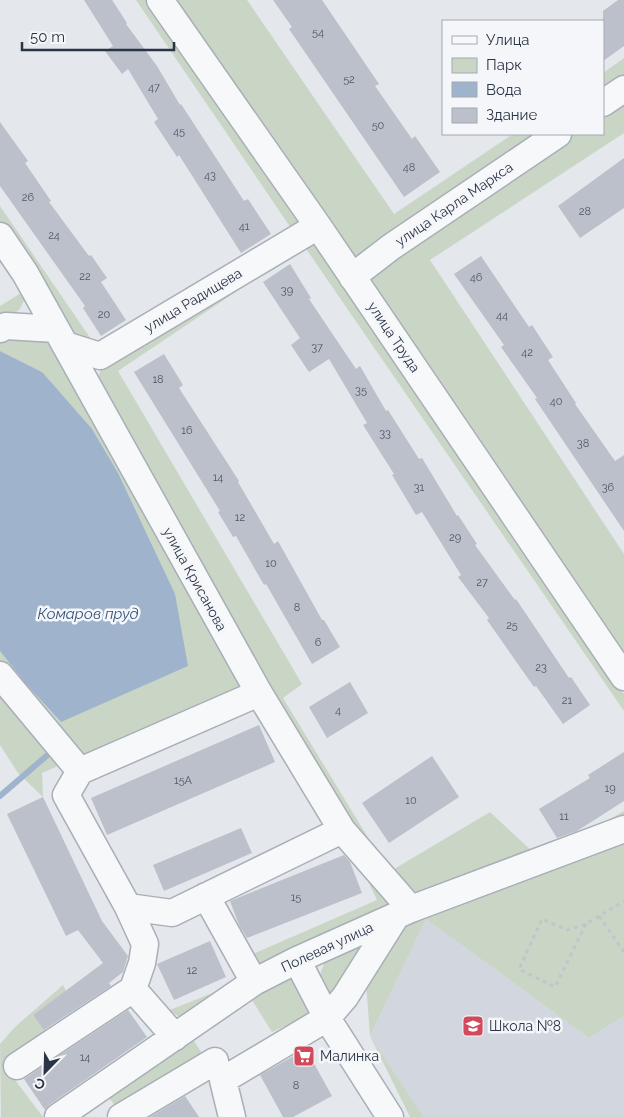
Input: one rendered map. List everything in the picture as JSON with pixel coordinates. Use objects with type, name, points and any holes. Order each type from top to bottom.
[{"type":"street","name":"улица Труда","points":[[160,0],[318,226],[624,677]]},
{"type":"street","points":[[604,102],[624,89]]},
{"type":"street","name":"улица Карла Маркса","points":[[352,277],[391,247],[557,135]]},
{"type":"street","name":"улица Радищева","points":[[100,356],[318,226]]},
{"type":"street","name":"улица Крисанова","points":[[0,236],[26,273],[259,693],[342,830],[403,912]]},
{"type":"street","points":[[3,328],[23,310],[34,289]]},
{"type":"street","points":[[3,328],[60,337],[100,356],[87,386]]},
{"type":"street","points":[[0,675],[80,771]]},
{"type":"street","points":[[17,1066],[133,989],[142,963],[144,944],[128,907],[66,796],[80,771],[259,693]]},
{"type":"street","name":"Полевая улица","points":[[58,1117],[254,982],[297,960],[403,912],[624,829]]},
{"type":"street","points":[[128,907],[172,913],[342,830]]},
{"type":"street","points":[[206,896],[254,982]]},
{"type":"street","points":[[98,1090],[120,1117],[327,1018],[345,997],[403,912]]},
{"type":"street","points":[[297,960],[327,1018],[390,1117]]},
{"type":"street","points":[[133,989],[183,1031],[219,1071],[232,1117]]},
{"type":"path","points":[[586,924],[555,987],[519,969],[542,919],[567,930],[586,924],[624,901]]},
{"type":"path","points":[[599,916],[624,952]]},
{"type":"shaded area","name":"Школа №8","points":[[426,919],[589,1038],[624,1016],[624,1117],[424,1117],[370,1036]]},
{"type":"green space","points":[[136,0],[149,0],[303,222],[295,234]]},
{"type":"green space","points":[[170,0],[247,0],[394,214],[512,135],[547,135],[355,262]]},
{"type":"green space","points":[[624,58],[624,83],[604,96],[604,72]]},
{"type":"green space","points":[[624,97],[624,133],[430,260],[624,554],[624,660],[367,277],[569,135],[604,135],[604,110]]},
{"type":"green space","points":[[0,206],[99,351],[68,341],[0,230]]},
{"type":"green space","points":[[300,240],[314,240],[345,283],[624,694],[624,711]]},
{"type":"green space","points":[[0,243],[29,290],[20,309],[0,325],[0,306],[21,293],[0,262]]},
{"type":"green space","points":[[294,244],[298,250],[118,371],[302,684],[283,698],[389,872],[490,812],[534,853],[564,845],[624,811],[624,823],[564,847],[413,901],[399,890],[385,874],[337,809],[262,689],[95,387],[104,359]]},
{"type":"green space","name":"Комаров пруд","points":[[0,336],[50,336],[244,692],[80,766],[0,669],[0,651],[26,684],[61,722],[42,372],[0,351]]},
{"type":"green space","points":[[0,683],[65,763],[42,773],[43,797],[18,773],[0,745]]},
{"type":"green space","points":[[624,837],[624,1016],[589,1038],[426,919],[370,1036],[366,983],[406,918]]},
{"type":"green space","points":[[353,850],[396,904],[263,971],[246,957],[377,900]]},
{"type":"green space","points":[[375,931],[331,1002],[318,980],[328,953]]},
{"type":"green space","points":[[236,961],[245,980],[242,985],[197,1013],[182,1019],[170,1010],[240,982],[231,963]]},
{"type":"green space","points":[[290,977],[300,982],[311,1014],[272,1032],[252,1000],[260,988]]},
{"type":"green space","points":[[63,985],[66,991],[33,1015],[45,1030],[6,1068],[43,1117],[1,1117],[0,1044],[15,1027]]},
{"type":"green space","points":[[370,1036],[424,1117],[410,1117]]},
{"type":"green space","points":[[192,1038],[205,1058],[116,1107],[107,1095]]},
{"type":"water","name":"Комаров пруд","points":[[0,351],[42,372],[92,429],[118,473],[175,594],[188,666],[61,722],[26,684],[0,651]]},
{"type":"building","points":[[84,0],[112,0],[244,201],[248,199],[271,234],[241,253],[179,155],[177,157],[154,122],[158,119],[128,69],[122,74],[105,51],[113,46]]},
{"type":"building","points":[[273,0],[322,0],[379,84],[375,86],[412,139],[415,136],[440,172],[404,197],[289,29],[292,27]]},
{"type":"building","points":[[618,0],[624,0],[624,46],[604,60],[604,20],[603,11]]},
{"type":"building","points":[[0,122],[28,161],[25,163],[51,201],[49,202],[107,278],[101,282],[126,320],[101,336],[83,308],[85,306],[0,186]]},
{"type":"building","points":[[624,158],[624,208],[580,238],[558,206]]},
{"type":"building","points":[[481,256],[529,327],[532,325],[553,357],[548,360],[575,404],[615,461],[624,455],[624,531],[535,399],[537,398],[501,347],[504,345],[454,274]]},
{"type":"building","points":[[290,264],[311,298],[309,299],[356,369],[360,366],[386,411],[388,410],[419,459],[422,458],[457,516],[477,544],[475,545],[516,599],[569,678],[571,677],[590,705],[563,724],[536,686],[534,687],[487,620],[489,618],[458,577],[461,575],[422,512],[416,515],[392,475],[394,474],[363,425],[367,423],[329,359],[309,372],[291,345],[300,338],[263,282]]},
{"type":"building","points":[[164,354],[183,385],[179,388],[239,481],[274,544],[278,541],[322,620],[324,620],[340,647],[312,664],[266,584],[264,585],[236,536],[233,537],[218,512],[220,511],[134,372]]},
{"type":"building","points":[[350,682],[368,713],[327,738],[309,707]]},
{"type":"building","points":[[259,725],[275,762],[107,835],[91,798]]},
{"type":"building","points":[[624,752],[624,801],[577,831],[557,838],[539,809],[590,778],[588,775]]},
{"type":"building","points":[[432,756],[459,797],[389,843],[362,803]]},
{"type":"building","points":[[43,797],[102,921],[128,956],[123,972],[109,983],[111,986],[44,1030],[33,1015],[103,963],[78,930],[66,936],[7,814]]},
{"type":"building","points":[[241,828],[252,853],[164,891],[153,865]]},
{"type":"building","points":[[344,855],[350,862],[362,893],[247,938],[239,925],[230,901]]},
{"type":"building","points":[[210,941],[226,977],[174,1000],[157,964]]},
{"type":"building","points":[[128,1010],[147,1037],[49,1105],[45,1110],[24,1079]]},
{"type":"building","points":[[306,1049],[332,1096],[293,1117],[283,1117],[260,1075]]},
{"type":"building","points":[[185,1096],[199,1117],[150,1117]]},
{"type":"waterway","points":[[0,796],[51,752],[52,748]]},
{"type":"place","name":"Школа №8","points":[[473,1026]]},
{"type":"place","name":"Малинка","points":[[304,1056]]}]
